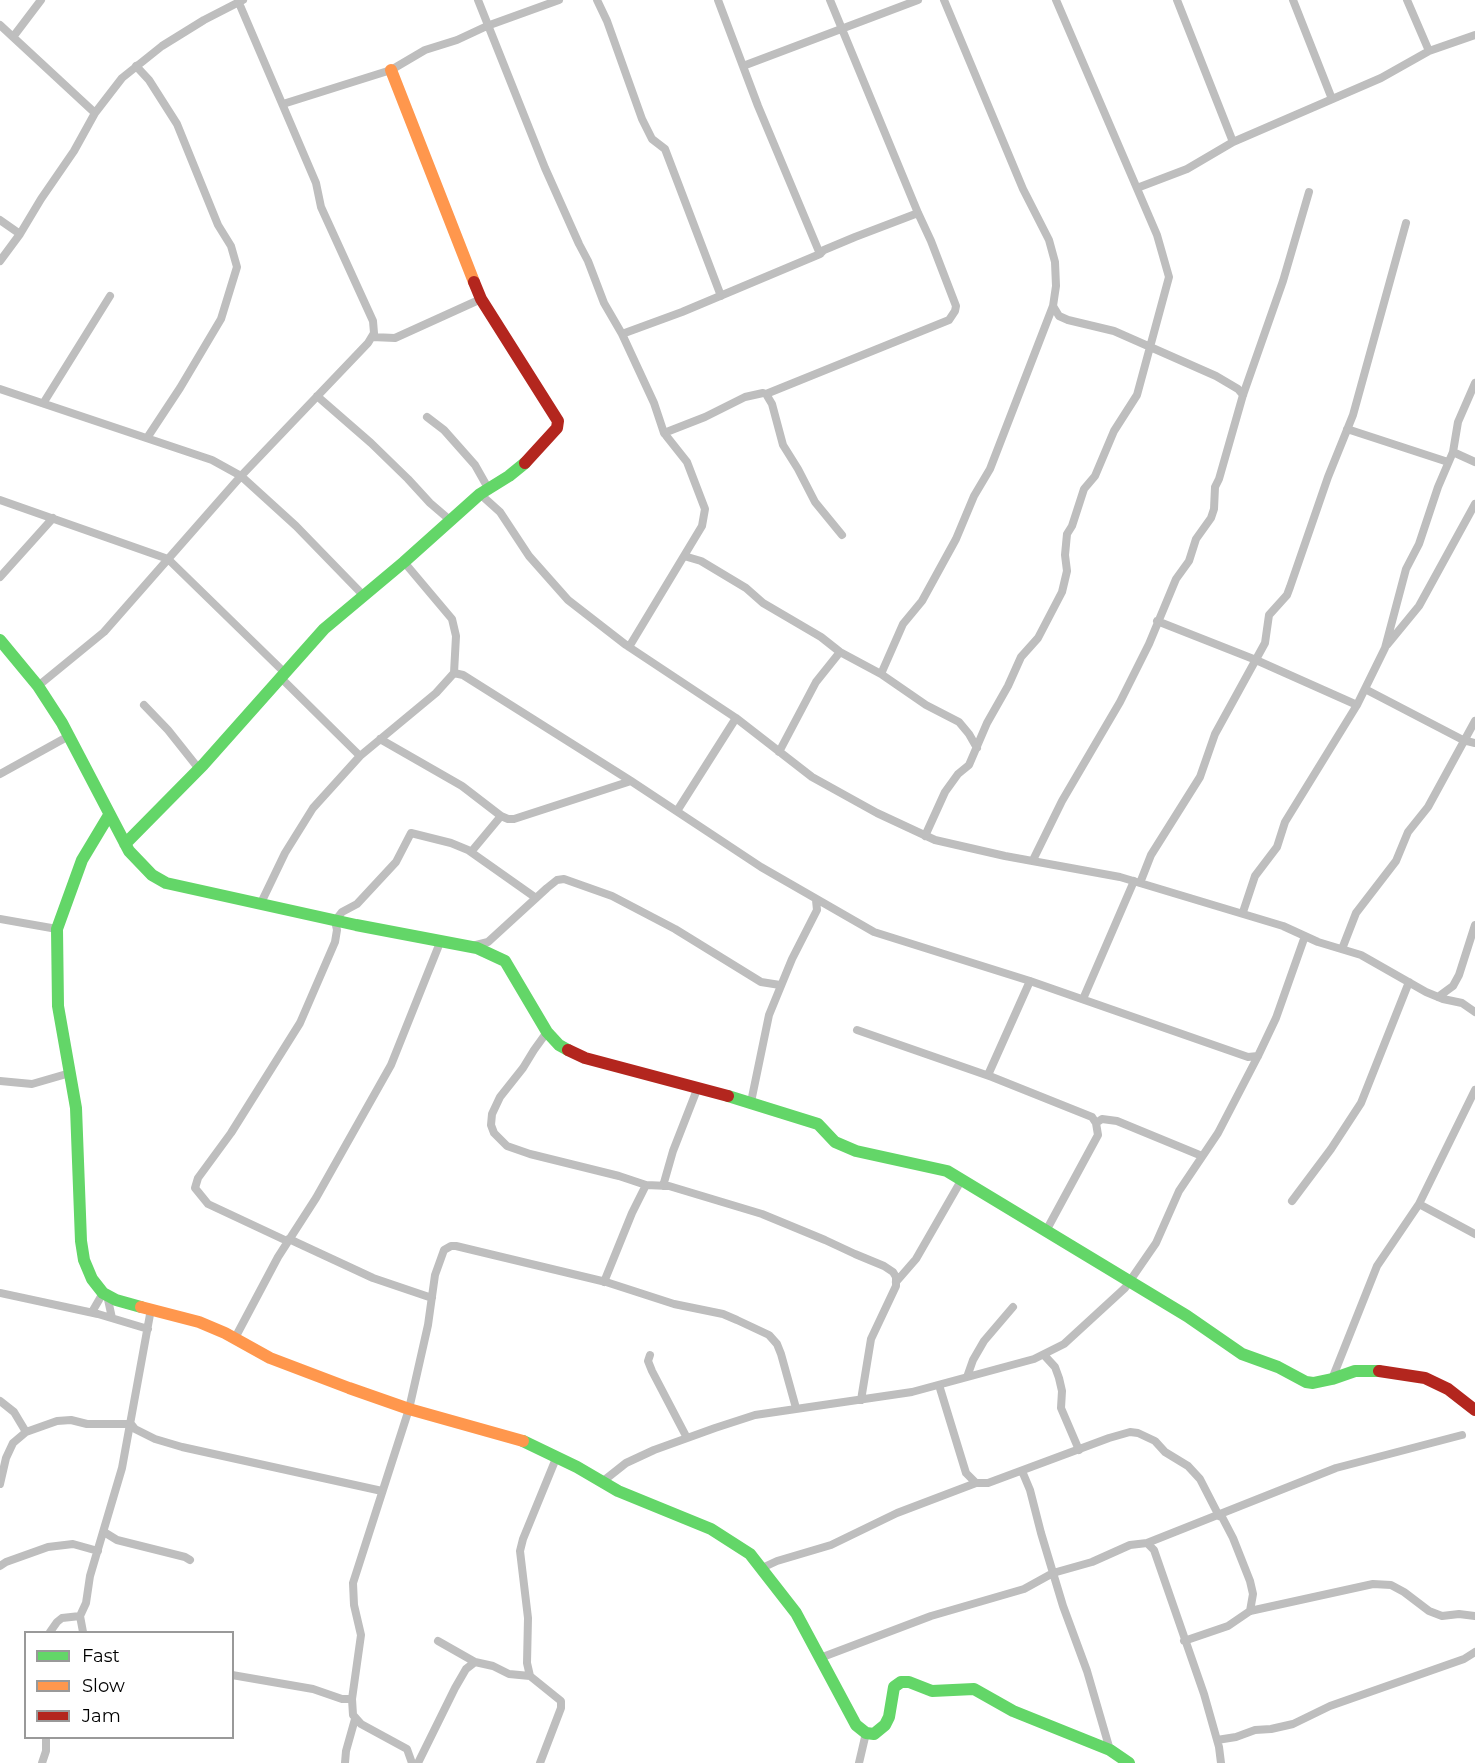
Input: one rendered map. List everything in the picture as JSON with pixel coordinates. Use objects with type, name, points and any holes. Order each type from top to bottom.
[{"type":"street","points":[[13,37],[41,0]]},
{"type":"street","points":[[477,0],[545,168],[588,261],[604,303],[622,334],[654,403],[664,433],[687,462],[705,509],[702,526],[629,647]]},
{"type":"street","points":[[283,104],[391,70],[425,50],[457,40],[487,26],[559,0]]},
{"type":"street","points":[[597,0],[607,21],[642,119],[652,139],[665,149],[721,296]]},
{"type":"street","points":[[718,0],[788,181],[820,254]]},
{"type":"street","points":[[664,433],[705,417],[745,397],[766,394],[949,320],[953,316],[956,306],[931,241],[830,0]]},
{"type":"street","points":[[743,66],[918,0]]},
{"type":"street","points":[[881,674],[903,624],[922,601],[956,538],[974,496],[990,469],[1053,306],[1056,286],[1055,262],[1049,240],[1020,182],[944,0]]},
{"type":"street","points":[[925,836],[945,792],[958,774],[969,765],[987,723],[1021,657],[1038,638],[1062,592],[1067,572],[1065,555],[1067,534],[1072,526],[1084,489],[1095,476],[1114,431],[1137,395],[1141,373],[1160,312],[1168,271],[1157,235],[1056,0]]},
{"type":"street","points":[[1177,0],[1233,142]]},
{"type":"street","points":[[1293,0],[1332,99]]},
{"type":"street","points":[[1407,0],[1430,51]]},
{"type":"street","points":[[0,261],[20,234],[111,91],[136,66],[162,46],[204,20],[242,1],[316,183],[321,207],[373,321],[372,338],[241,476],[104,632],[38,686]]},
{"type":"street","points":[[0,25],[95,113]]},
{"type":"street","points":[[1137,188],[1187,169],[1233,142],[1381,78],[1430,51],[1475,35]]},
{"type":"street","points":[[136,66],[149,80],[177,124],[218,225],[231,246],[237,267],[221,319],[147,438]]},
{"type":"street","points":[[125,844],[199,769],[324,629],[484,491],[523,465],[557,428],[558,421],[481,299],[391,70]]},
{"type":"street","points":[[1033,860],[1062,801],[1120,702],[1149,644],[1176,579],[1189,561],[1196,539],[1213,512],[1213,493],[1243,395],[1283,281],[1309,192]]},
{"type":"street","points":[[622,334],[721,296],[845,241],[918,213]]},
{"type":"street","points":[[0,220],[20,234]]},
{"type":"street","points":[[1083,999],[1137,882],[1151,855],[1200,777],[1215,734],[1265,643],[1269,615],[1287,595],[1360,390],[1406,223]]},
{"type":"street","points":[[44,402],[110,296]]},
{"type":"street","points":[[372,338],[395,338],[481,299]]},
{"type":"street","points":[[1053,306],[1063,318],[1114,330],[1216,376],[1238,389],[1243,395]]},
{"type":"street","points":[[1243,912],[1255,876],[1276,847],[1285,822],[1357,705],[1385,648],[1406,569],[1419,544],[1438,487],[1453,452],[1458,422],[1475,383]]},
{"type":"street","points":[[0,389],[212,460],[241,476],[296,526],[363,595]]},
{"type":"street","points":[[766,394],[772,404],[783,445],[816,502],[842,535]]},
{"type":"street","points":[[318,396],[371,443],[430,503],[451,520]]},
{"type":"street","points":[[427,417],[444,430],[475,465],[484,491],[529,556],[568,600],[629,647],[736,717],[812,777],[877,813],[925,836],[985,851],[1137,882],[1243,912],[1361,955],[1438,997],[1462,1003],[1475,1012]]},
{"type":"street","points":[[1347,429],[1448,462]]},
{"type":"street","points":[[1453,452],[1475,462]]},
{"type":"street","points":[[0,500],[168,560],[360,756]]},
{"type":"street","points":[[1385,648],[1419,606],[1475,504]]},
{"type":"street","points":[[0,577],[53,518]]},
{"type":"street","points":[[684,556],[700,561],[746,588],[762,603],[820,637],[840,652],[881,674],[926,705],[959,722],[969,734],[976,748]]},
{"type":"street","points":[[260,905],[285,853],[313,808],[360,756],[441,689],[454,674],[456,636],[452,619],[404,562]]},
{"type":"street","points":[[1157,621],[1256,660],[1357,705]]},
{"type":"street","points":[[0,640],[38,686],[62,723],[67,737],[125,844],[140,865],[166,883],[335,921],[470,947],[487,947],[505,961],[547,1032],[559,1045],[585,1058],[698,1087],[811,1120],[844,1148],[947,1171],[1187,1316],[1242,1354],[1278,1367],[1306,1382],[1332,1379],[1355,1371],[1378,1371],[1425,1378],[1448,1389],[1475,1410]]},
{"type":"street","points":[[779,753],[816,682],[840,652]]},
{"type":"street","points":[[454,674],[463,675],[631,781],[761,867],[874,932],[1030,981],[1248,1057],[1258,1056]]},
{"type":"street","points":[[1365,689],[1463,740],[1475,743]]},
{"type":"street","points":[[144,705],[168,730],[199,769]]},
{"type":"street","points":[[677,811],[736,717]]},
{"type":"street","points":[[1342,949],[1356,913],[1396,861],[1408,832],[1428,807],[1475,721]]},
{"type":"street","points":[[0,774],[67,737]]},
{"type":"street","points":[[380,739],[462,786],[501,816],[514,819],[631,781]]},
{"type":"street","points":[[109,815],[82,860],[57,929],[58,1006],[76,1108],[81,1241],[84,1260],[92,1279],[105,1294],[116,1300],[200,1322],[270,1358],[409,1409],[525,1442],[557,1456],[618,1491],[711,1529],[727,1538],[750,1554],[796,1613],[856,1725],[866,1733],[874,1734],[885,1725],[889,1717],[894,1687],[901,1682],[909,1682],[933,1691],[974,1689],[1013,1711],[1110,1750],[1130,1763]]},
{"type":"street","points":[[471,852],[501,816]]},
{"type":"street","points":[[335,921],[342,912],[357,904],[396,862],[411,833],[451,843],[471,852],[536,898]]},
{"type":"street","points":[[487,947],[536,898],[557,880],[564,879],[612,896],[675,929],[765,984],[780,985]]},
{"type":"street","points":[[751,1102],[769,1015],[780,985],[817,909],[816,900]]},
{"type":"street","points":[[817,909],[827,906]]},
{"type":"street","points":[[0,919],[57,929]]},
{"type":"street","points":[[335,921],[337,930],[335,942],[300,1023],[231,1133],[198,1178],[195,1188],[208,1204],[373,1278],[432,1298]]},
{"type":"street","points":[[1438,997],[1453,986],[1459,975],[1475,925]]},
{"type":"street","points":[[602,1482],[626,1463],[654,1450],[755,1415],[912,1392],[1044,1355],[1072,1337],[1129,1282],[1156,1243],[1179,1191],[1233,1106],[1258,1056],[1276,1018],[1305,936]]},
{"type":"street","points":[[234,1338],[288,1240],[316,1198],[391,1065],[441,940]]},
{"type":"street","points":[[988,1075],[1030,981]]},
{"type":"street","points":[[1292,1201],[1331,1149],[1361,1103],[1409,982]]},
{"type":"street","points":[[857,1030],[988,1075],[1092,1118],[1096,1123],[1098,1135],[1046,1231]]},
{"type":"street","points":[[547,1032],[496,1104],[492,1114],[490,1125],[494,1133],[507,1146],[646,1185],[669,1186],[762,1214],[825,1239],[890,1270],[896,1277],[896,1286],[872,1339],[861,1400]]},
{"type":"street","points":[[1248,1057],[1252,1066]]},
{"type":"street","points":[[0,1081],[32,1084],[70,1073]]},
{"type":"street","points":[[663,1186],[673,1151],[698,1087]]},
{"type":"street","points":[[1332,1379],[1377,1266],[1419,1204],[1475,1090]]},
{"type":"street","points":[[1096,1123],[1102,1119],[1117,1122],[1202,1156]]},
{"type":"street","points":[[896,1281],[916,1258],[962,1179]]},
{"type":"street","points":[[604,1282],[646,1185]]},
{"type":"street","points":[[1419,1204],[1475,1234]]},
{"type":"street","points":[[345,1763],[355,1719],[352,1699],[361,1635],[354,1605],[354,1575],[365,1549],[381,1491],[409,1409],[421,1359],[435,1275],[444,1250],[451,1246],[604,1282],[674,1304],[723,1314],[769,1335],[781,1354],[796,1408]]},
{"type":"street","points":[[0,1293],[92,1312],[148,1329]]},
{"type":"street","points":[[92,1312],[105,1294]]},
{"type":"street","points":[[105,1294],[112,1318]]},
{"type":"street","points":[[967,1377],[973,1360],[984,1341],[1013,1307]]},
{"type":"street","points":[[83,1631],[80,1616],[86,1603],[90,1576],[122,1468],[151,1309]]},
{"type":"street","points":[[650,1354],[648,1361],[652,1371],[687,1438]]},
{"type":"street","points":[[1044,1355],[1054,1367],[1059,1378],[1062,1391],[1061,1408],[1079,1449]]},
{"type":"street","points":[[939,1385],[966,1473],[976,1484]]},
{"type":"street","points":[[0,1401],[14,1412],[26,1432]]},
{"type":"street","points":[[0,1484],[13,1443],[26,1432],[57,1421],[71,1420],[98,1425],[130,1424],[155,1439],[182,1447],[381,1491]]},
{"type":"street","points":[[762,1568],[777,1561],[831,1545],[875,1526],[897,1513],[1130,1432],[1155,1441],[1169,1455],[1188,1466],[1200,1479],[1233,1538],[1250,1581],[1253,1594],[1250,1611]]},
{"type":"street","points":[[820,1658],[931,1616],[1024,1589],[1053,1573],[1092,1562],[1131,1545],[1147,1543],[1336,1468],[1462,1435]]},
{"type":"street","points":[[530,1676],[528,1618],[520,1551],[522,1539],[557,1456]]},
{"type":"street","points":[[1022,1471],[1030,1490],[1053,1573],[1087,1671],[1110,1750]]},
{"type":"street","points":[[104,1532],[117,1540],[190,1560]]},
{"type":"street","points":[[1147,1543],[1154,1550],[1204,1694],[1221,1763]]},
{"type":"street","points":[[0,1566],[48,1547],[73,1544],[98,1551]]},
{"type":"street","points":[[1184,1641],[1228,1626],[1250,1611],[1381,1583],[1404,1592],[1429,1611],[1442,1616],[1460,1614],[1475,1616]]},
{"type":"street","points":[[51,1631],[62,1618],[80,1616]]},
{"type":"street","points":[[438,1641],[474,1662],[492,1666],[509,1674],[530,1676],[561,1701],[561,1707],[540,1763]]},
{"type":"street","points":[[1217,1740],[1236,1737],[1255,1730],[1293,1724],[1330,1706],[1464,1659],[1475,1652]]},
{"type":"street","points":[[418,1763],[455,1688],[466,1669],[474,1662]]},
{"type":"street","points":[[234,1675],[313,1689],[342,1699],[352,1699]]},
{"type":"street","points":[[342,1699],[352,1708]]},
{"type":"street","points":[[355,1719],[407,1749],[426,1747]]},
{"type":"street","points":[[859,1763],[866,1733]]},
{"type":"street","points":[[42,1763],[46,1750],[46,1739]]},
{"type":"street","points":[[407,1749],[412,1763]]},
{"type":"traffic: fast","points":[[125,844],[203,765],[324,629],[480,494],[525,463]]},
{"type":"traffic: fast","points":[[0,640],[38,686],[62,723],[129,851],[152,875],[166,883],[356,925],[477,948],[505,961],[547,1032],[559,1045],[568,1050]]},
{"type":"traffic: fast","points":[[109,815],[82,860],[57,929],[58,1006],[76,1108],[81,1241],[84,1260],[92,1279],[103,1293],[116,1300],[141,1307]]},
{"type":"traffic: fast","points":[[728,1096],[818,1124],[835,1142],[856,1151],[947,1171],[1187,1316],[1242,1354],[1278,1367],[1306,1382],[1332,1379],[1355,1371],[1379,1371]]},
{"type":"traffic: fast","points":[[523,1441],[577,1467],[618,1491],[711,1529],[750,1554],[796,1613],[856,1725],[866,1733],[874,1734],[885,1725],[889,1717],[894,1687],[901,1682],[909,1682],[932,1691],[974,1689],[1013,1711],[1110,1750],[1129,1763]]},
{"type":"traffic: slow","points":[[391,70],[474,282]]},
{"type":"traffic: slow","points":[[141,1307],[199,1322],[225,1333],[270,1358],[349,1388],[409,1409],[523,1441]]},
{"type":"traffic: jam","points":[[474,282],[481,299],[558,421],[557,428],[525,463]]},
{"type":"traffic: jam","points":[[568,1050],[585,1058],[728,1096]]},
{"type":"traffic: jam","points":[[1379,1371],[1425,1378],[1448,1389],[1475,1410]]}]
